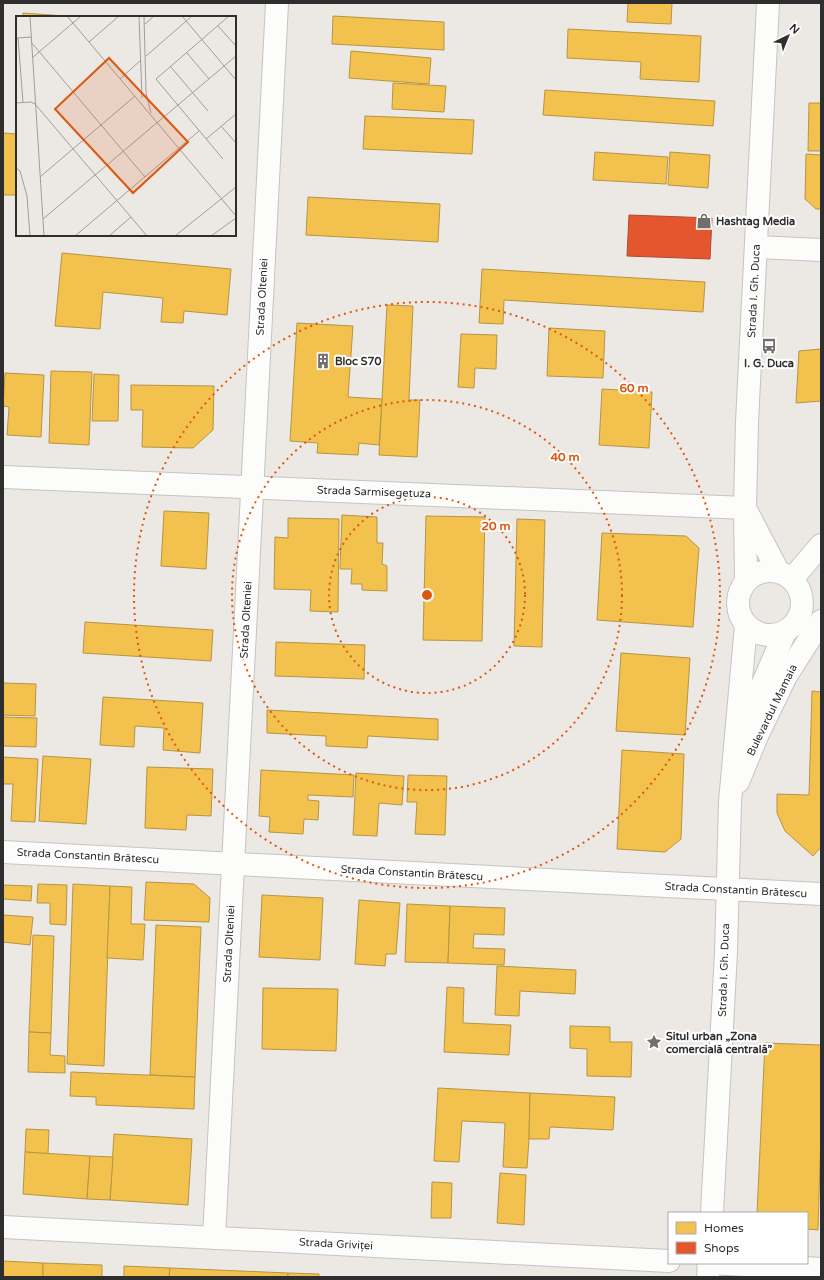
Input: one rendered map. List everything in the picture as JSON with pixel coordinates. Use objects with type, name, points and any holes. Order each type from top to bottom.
[{"type":"street","name":"Strada Olteniei","points":[[214,1238],[278,3]]},
{"type":"street","name":"Strada I. Gh. Duca","points":[[746,581],[745,508],[747,422],[768,3]]},
{"type":"street","points":[[756,247],[821,250]]},
{"type":"street","name":"Strada Sarmisegetuza","points":[[3,477],[745,508]]},
{"type":"street","name":"Strada I. Gh. Duca","points":[[745,508],[785,575]]},
{"type":"street","points":[[785,575],[821,545]]},
{"type":"street","points":[[761,572],[785,575],[799,587],[802,596],[803,606],[797,622],[785,632],[775,635],[765,635],[754,632],[746,625],[741,617],[738,607],[738,597],[741,588],[753,575],[761,572]]},
{"type":"street","points":[[800,615],[821,599]]},
{"type":"street","name":"Bulevardul Mamaia","points":[[730,802],[757,736],[786,676],[821,621]]},
{"type":"street","name":"Strada I. Gh. Duca","points":[[712,1212],[726,952],[730,802],[746,625]]},
{"type":"street","name":"Strada I. Gh. Duca","points":[[734,752],[785,632]]},
{"type":"street","name":"Strada Constantin Brătescu","points":[[3,852],[821,894]]},
{"type":"street","name":"Strada Griviței","points":[[3,1227],[668,1261]]},
{"type":"street","points":[[708,1277],[709,1264]]},
{"type":"street","points":[[728,1264],[821,1269]]},
{"type":"building: Homes","points":[[628,3],[672,3],[671,24],[627,22]]},
{"type":"building: Homes","points":[[23,13],[65,16],[23,16]]},
{"type":"building: Homes","points":[[333,16],[444,22],[444,50],[332,44]]},
{"type":"building: Homes","points":[[568,29],[701,36],[699,82],[640,79],[641,62],[567,58]]},
{"type":"building: Homes","points":[[351,51],[431,58],[429,84],[349,78]]},
{"type":"building: Homes","points":[[393,83],[446,86],[444,112],[392,109]]},
{"type":"building: Homes","points":[[545,90],[715,101],[713,126],[543,115]]},
{"type":"building: Homes","points":[[809,103],[821,103],[821,151],[808,151]]},
{"type":"building: Homes","points":[[365,116],[474,120],[472,154],[363,149]]},
{"type":"building: Homes","points":[[3,133],[16,134],[16,195],[3,195]]},
{"type":"building: Homes","points":[[595,152],[668,157],[666,184],[593,180]]},
{"type":"building: Homes","points":[[670,152],[710,155],[708,188],[668,185]]},
{"type":"building: Homes","points":[[806,154],[821,155],[821,209],[816,209],[805,199]]},
{"type":"building: Homes","points":[[308,197],[440,204],[438,242],[306,235]]},
{"type":"building: Homes","points":[[62,253],[231,269],[227,315],[184,311],[183,323],[161,322],[163,298],[103,292],[100,329],[55,326]]},
{"type":"building: Homes","points":[[482,269],[705,282],[703,312],[504,300],[503,324],[479,323]]},
{"type":"building: Homes","points":[[387,305],[413,306],[409,400],[420,400],[417,457],[379,455]]},
{"type":"building: Homes","name":"Bloc S70","points":[[297,323],[353,326],[348,397],[382,399],[379,445],[359,443],[358,455],[317,453],[318,443],[290,441]]},
{"type":"building: Homes","points":[[549,328],[605,331],[603,378],[547,376]]},
{"type":"building: Homes","points":[[461,334],[497,335],[496,369],[475,368],[474,388],[458,387]]},
{"type":"building: Homes","points":[[821,349],[821,401],[796,403],[799,351]]},
{"type":"building: Homes","points":[[51,371],[92,372],[89,445],[49,443]]},
{"type":"building: Homes","points":[[5,373],[44,375],[41,437],[7,435],[9,407],[3,406]]},
{"type":"building: Homes","points":[[94,374],[119,375],[118,421],[92,421]]},
{"type":"building: Homes","points":[[131,385],[214,386],[213,430],[193,448],[142,447],[143,410],[131,410]]},
{"type":"building: Homes","points":[[602,389],[652,392],[649,448],[599,445]]},
{"type":"building: Homes","points":[[164,511],[209,513],[206,569],[161,566]]},
{"type":"building: Homes","points":[[342,515],[377,517],[377,543],[383,543],[382,564],[387,566],[387,591],[362,590],[362,584],[351,584],[352,569],[340,569]]},
{"type":"building: Homes","points":[[426,516],[485,517],[482,641],[423,640]]},
{"type":"building: Homes","points":[[288,518],[339,519],[338,612],[310,611],[311,590],[274,589],[275,537],[288,538]]},
{"type":"building: Homes","points":[[517,519],[545,520],[542,647],[514,646]]},
{"type":"building: Homes","points":[[602,533],[686,536],[699,548],[693,627],[597,620]]},
{"type":"building: Homes","points":[[85,622],[213,630],[211,661],[83,653]]},
{"type":"building: Homes","points":[[276,642],[365,645],[364,679],[275,676]]},
{"type":"building: Homes","points":[[621,653],[690,658],[685,735],[616,731]]},
{"type":"building: Homes","points":[[3,683],[36,684],[35,716],[3,715]]},
{"type":"building: Homes","points":[[812,691],[821,692],[821,849],[819,849],[813,856],[785,831],[777,813],[777,794],[809,795]]},
{"type":"building: Homes","points":[[103,697],[203,703],[200,753],[163,750],[164,728],[135,726],[134,747],[100,745]]},
{"type":"building: Homes","points":[[267,710],[438,719],[438,740],[368,736],[367,748],[326,746],[326,736],[267,733]]},
{"type":"building: Homes","points":[[3,717],[37,718],[36,747],[3,746]]},
{"type":"building: Homes","points":[[622,750],[684,754],[681,839],[665,852],[617,849]]},
{"type":"building: Homes","points":[[43,756],[91,759],[86,824],[39,821]]},
{"type":"building: Homes","points":[[3,757],[38,759],[35,822],[11,821],[13,784],[3,784]]},
{"type":"building: Homes","points":[[147,767],[213,769],[211,816],[187,815],[186,830],[145,828]]},
{"type":"building: Homes","points":[[261,770],[354,775],[353,797],[308,795],[308,800],[319,801],[318,820],[304,819],[303,834],[269,832],[270,817],[259,816]]},
{"type":"building: Homes","points":[[356,773],[404,776],[402,805],[379,803],[377,836],[353,835]]},
{"type":"building: Homes","points":[[408,775],[447,776],[445,835],[415,834],[417,802],[407,802]]},
{"type":"building: Homes","points":[[146,882],[194,884],[210,898],[209,922],[144,920]]},
{"type":"building: Homes","points":[[38,884],[67,885],[66,925],[50,924],[50,903],[37,903]]},
{"type":"building: Homes","points":[[73,884],[110,886],[104,1066],[67,1064]]},
{"type":"building: Homes","points":[[3,885],[32,886],[31,901],[3,899]]},
{"type":"building: Homes","points":[[110,886],[132,887],[131,924],[145,924],[143,960],[107,958]]},
{"type":"building: Homes","points":[[262,895],[323,898],[320,960],[259,957]]},
{"type":"building: Homes","points":[[359,900],[400,903],[396,954],[386,954],[385,966],[355,964]]},
{"type":"building: Homes","points":[[407,904],[450,906],[448,963],[405,962]]},
{"type":"building: Homes","points":[[450,906],[505,908],[504,935],[474,934],[473,948],[505,949],[504,965],[448,963]]},
{"type":"building: Homes","points":[[3,915],[33,917],[30,945],[3,942]]},
{"type":"building: Homes","points":[[156,925],[201,927],[195,1077],[150,1075]]},
{"type":"building: Homes","points":[[33,935],[54,936],[51,1033],[29,1032]]},
{"type":"building: Homes","points":[[497,966],[576,970],[575,994],[520,991],[519,1016],[495,1015]]},
{"type":"building: Homes","points":[[447,987],[464,988],[463,1023],[511,1025],[509,1055],[444,1052]]},
{"type":"building: Homes","points":[[263,988],[338,989],[336,1051],[262,1049]]},
{"type":"building: Homes","points":[[570,1026],[610,1027],[610,1042],[632,1042],[631,1077],[587,1076],[587,1049],[570,1048]]},
{"type":"building: Homes","points":[[29,1032],[51,1033],[50,1055],[65,1056],[65,1073],[28,1072]]},
{"type":"building: Homes","points":[[765,1043],[821,1045],[821,1133],[818,1230],[808,1229],[808,1212],[757,1212]]},
{"type":"building: Homes","points":[[71,1072],[195,1077],[194,1109],[96,1105],[96,1097],[70,1096]]},
{"type":"building: Homes","points":[[438,1088],[530,1093],[527,1168],[503,1167],[505,1123],[462,1121],[459,1162],[434,1161]]},
{"type":"building: Homes","points":[[530,1093],[615,1097],[613,1130],[550,1127],[549,1139],[529,1139]]},
{"type":"building: Homes","points":[[26,1129],[49,1130],[48,1154],[25,1152]]},
{"type":"building: Homes","points":[[114,1134],[192,1139],[188,1205],[110,1200]]},
{"type":"building: Homes","points":[[25,1152],[90,1156],[87,1199],[23,1194]]},
{"type":"building: Homes","points":[[90,1156],[113,1157],[110,1200],[87,1199]]},
{"type":"building: Homes","points":[[500,1173],[526,1175],[524,1225],[497,1223]]},
{"type":"building: Homes","points":[[432,1182],[452,1183],[451,1218],[431,1218]]},
{"type":"building: Homes","points":[[3,1261],[43,1263],[43,1277],[3,1277]]},
{"type":"building: Homes","points":[[43,1263],[102,1265],[102,1277],[43,1277]]},
{"type":"building: Homes","points":[[124,1266],[170,1268],[169,1277],[124,1277]]},
{"type":"building: Homes","points":[[170,1268],[288,1273],[288,1277],[169,1277]]},
{"type":"building: Homes","points":[[288,1273],[319,1274],[319,1277],[288,1277]]},
{"type":"building: Shops","points":[[629,215],[712,218],[710,259],[627,256]]},
{"type":"place","name":"Hashtag Media","points":[[704,221]]},
{"type":"place","name":"I. G. Duca","points":[[769,346]]},
{"type":"place","name":"Bloc S70","points":[[323,361]]},
{"type":"place","name":"Situl urban „Zona comercială centrală”","points":[[654,1042]]}]
